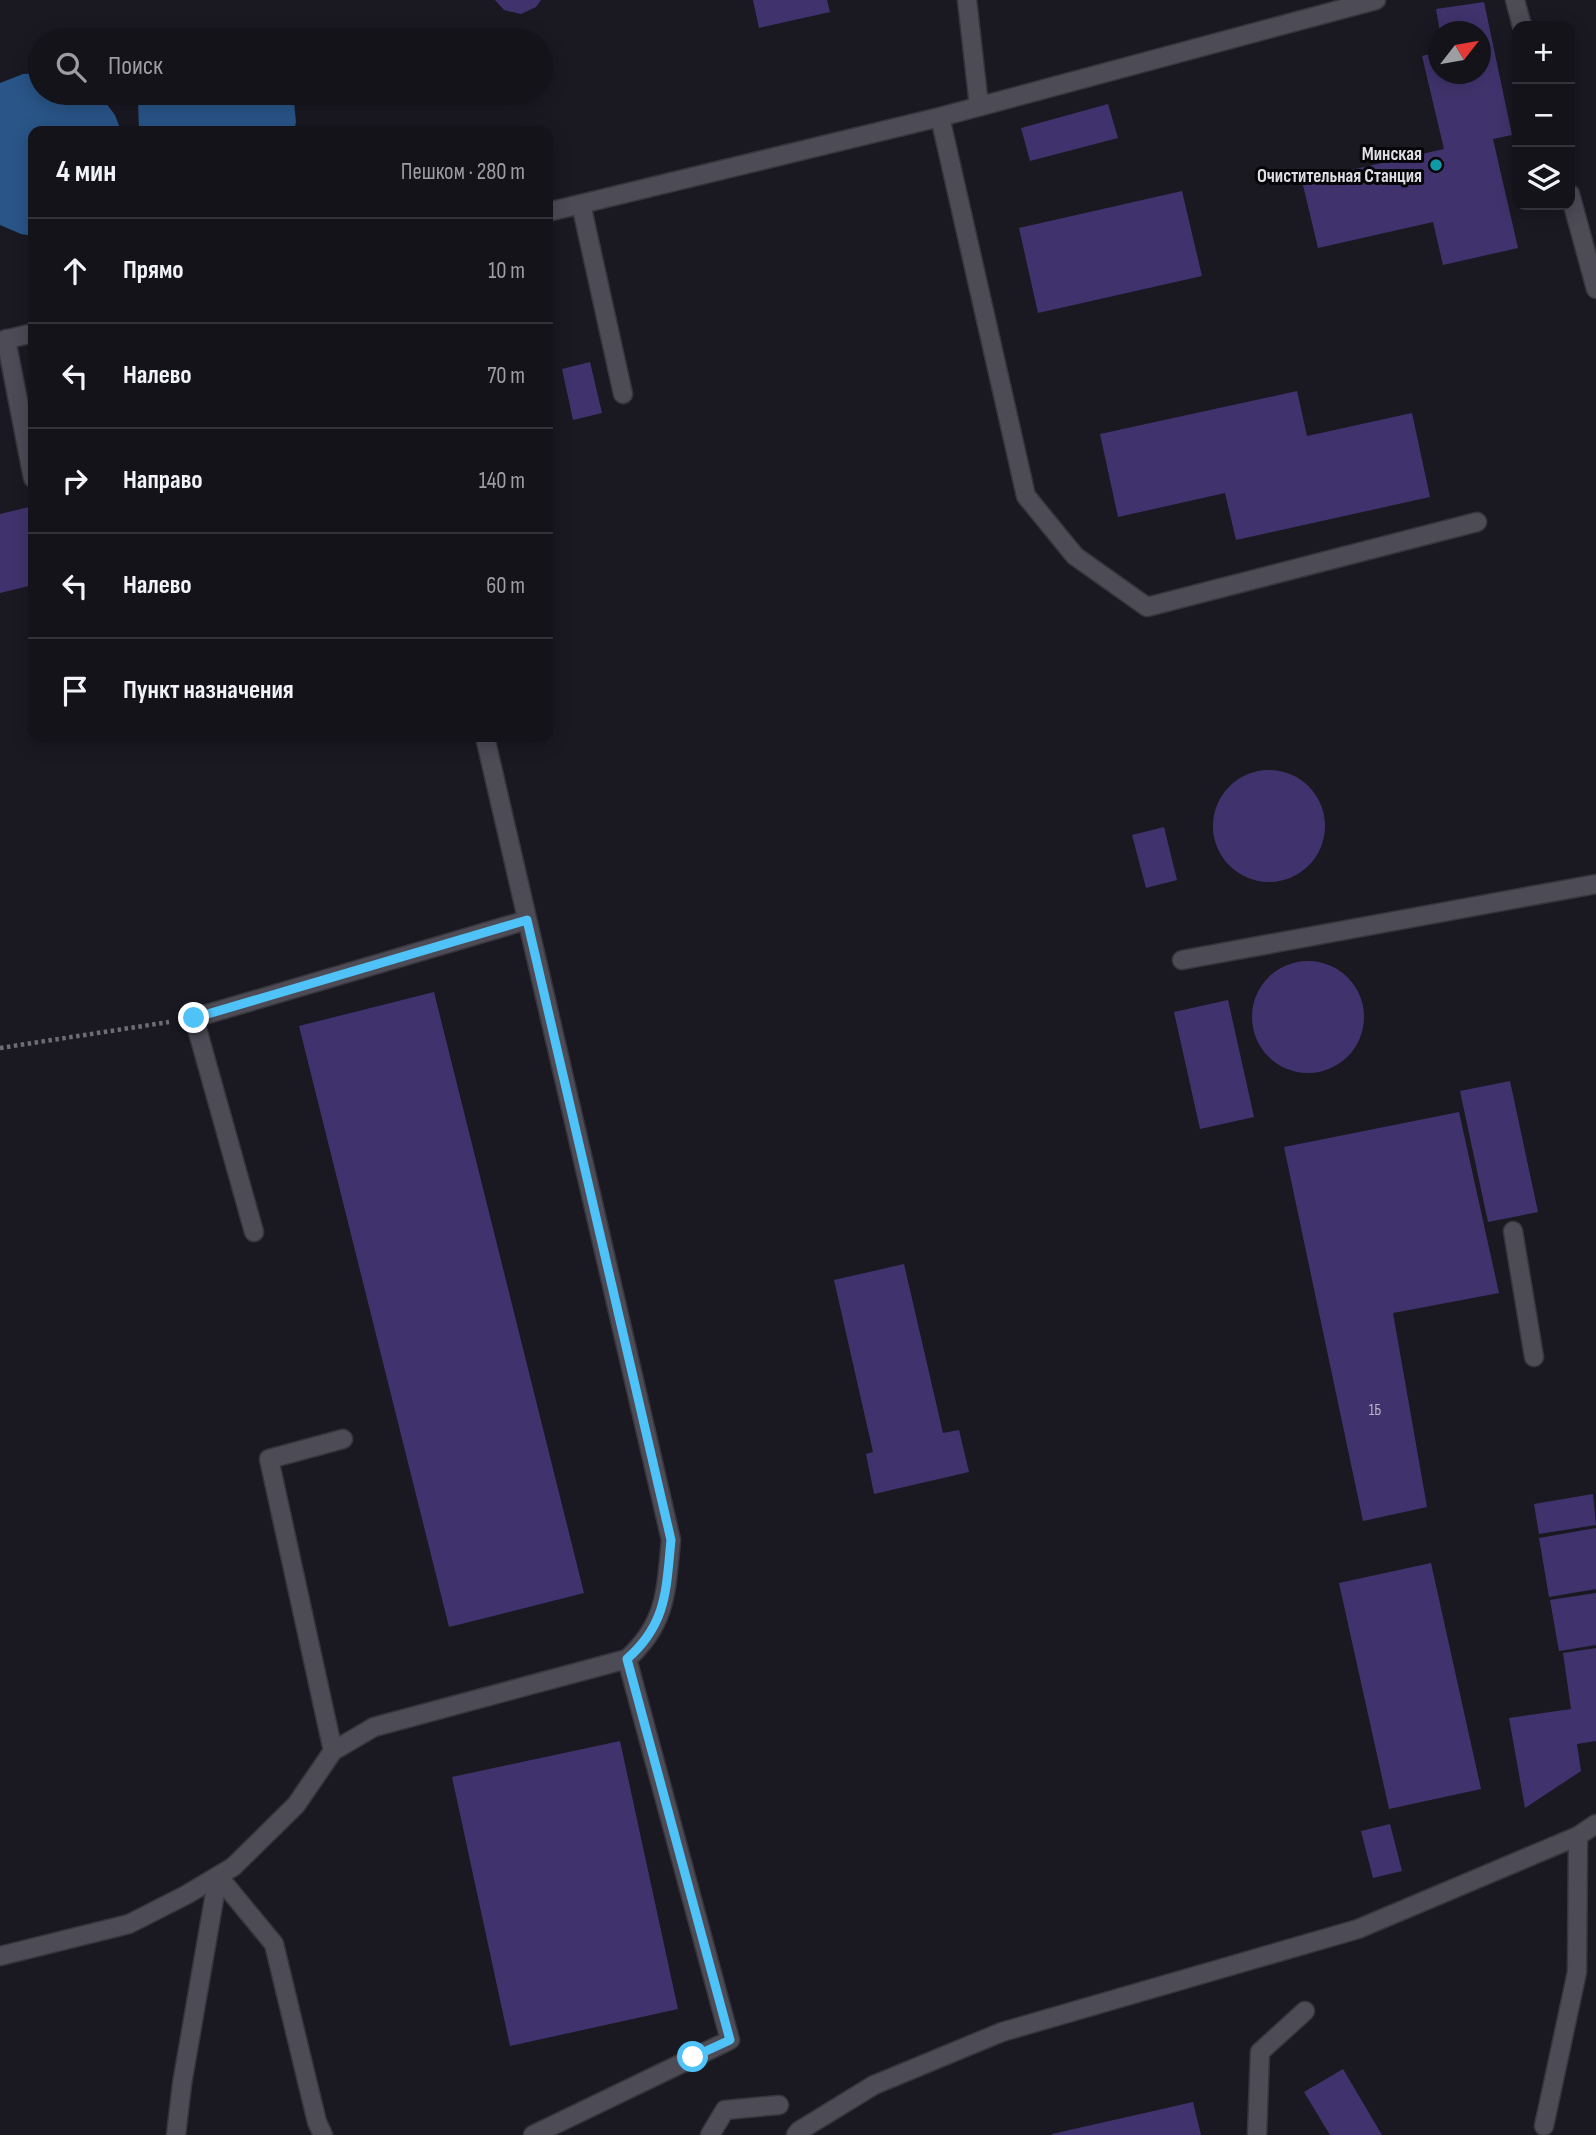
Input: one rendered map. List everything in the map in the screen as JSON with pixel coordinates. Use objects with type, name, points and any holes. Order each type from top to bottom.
[{"type":"lane","points":[[967,0],[979,107]]},
{"type":"lane","points":[[1515,0],[1521,21]]},
{"type":"lane","points":[[553,211],[979,107],[1371,1]]},
{"type":"lane","points":[[940,117],[1026,496],[1076,556],[1147,607],[1476,522]]},
{"type":"lane","points":[[581,204],[624,394]]},
{"type":"lane","points":[[1574,210],[1596,289]]},
{"type":"lane","points":[[28,334],[3,340],[28,455]]},
{"type":"lane","points":[[0,1956],[129,1924],[186,1895],[233,1867],[296,1805],[333,1751],[374,1727],[627,1659],[643,1645],[664,1604],[671,1540],[486,742]]},
{"type":"lane","points":[[1182,960],[1596,884]]},
{"type":"lane","points":[[254,1232],[194,1018],[527,920]]},
{"type":"lane","points":[[1513,1231],[1534,1357]]},
{"type":"lane","points":[[333,1751],[269,1459],[343,1439]]},
{"type":"lane","points":[[533,2135],[730,2040],[627,1659]]},
{"type":"lane","points":[[796,2135],[874,2085],[1002,2032],[1357,1929],[1578,1836],[1596,1824]]},
{"type":"lane","points":[[1544,2126],[1577,1972],[1578,1836]]},
{"type":"lane","points":[[176,2135],[184,2071],[218,1876]]},
{"type":"lane","points":[[218,1876],[274,1944],[317,2122],[323,2135]]},
{"type":"lane","points":[[1257,2135],[1260,2052],[1305,2011]]},
{"type":"lane","points":[[710,2135],[724,2110],[779,2105]]},
{"type":"path","points":[[0,1048],[194,1018]]},
{"type":"water","points":[[28,74],[28,105],[107,105],[119,126],[28,126],[28,235],[0,225],[0,83]]},
{"type":"water","points":[[138,105],[294,105],[296,122],[295,126],[139,126]]},
{"type":"building","points":[[495,0],[541,0],[536,7],[521,14],[504,10]]},
{"type":"building","points":[[753,0],[827,0],[830,12],[759,28]]},
{"type":"building","name":"Минская Очистительная Станция","points":[[1484,2],[1488,21],[1438,21],[1436,9]]},
{"type":"building","name":"Минская Очистительная Станция","points":[[1491,35],[1512,135],[1493,139],[1518,248],[1443,265],[1433,222],[1318,248],[1302,181],[1444,149],[1429,84],[1491,84]]},
{"type":"building","name":"Минская Очистительная Станция","points":[[1428,54],[1428,81],[1422,56]]},
{"type":"building","points":[[1108,104],[1118,138],[1030,161],[1021,128]]},
{"type":"building","points":[[1182,191],[1202,276],[1038,313],[1019,228]]},
{"type":"building","points":[[590,362],[602,413],[573,420],[562,369]]},
{"type":"building","points":[[1297,391],[1307,436],[1412,413],[1430,497],[1236,540],[1225,493],[1118,517],[1100,434]]},
{"type":"building","points":[[28,507],[28,586],[0,593],[0,514]]},
{"type":"building","points":[[1269,770],[1291,774],[1309,786],[1321,804],[1325,826],[1321,848],[1309,866],[1291,878],[1269,882],[1247,878],[1229,866],[1217,848],[1213,826],[1217,804],[1229,786],[1247,774]]},
{"type":"building","points":[[1164,827],[1177,880],[1146,888],[1132,835]]},
{"type":"building","points":[[1308,961],[1330,965],[1348,977],[1360,995],[1364,1017],[1360,1039],[1348,1057],[1330,1069],[1308,1073],[1286,1069],[1268,1057],[1256,1039],[1252,1017],[1256,995],[1268,977],[1286,965]]},
{"type":"building","points":[[434,992],[584,1593],[449,1627],[299,1026]]},
{"type":"building","points":[[1228,1000],[1254,1117],[1200,1129],[1174,1012]]},
{"type":"building","points":[[1510,1081],[1538,1212],[1488,1222],[1460,1091]]},
{"type":"building","points":[[1459,1112],[1499,1293],[1393,1313],[1427,1507],[1363,1521],[1284,1147]]},
{"type":"building","points":[[904,1264],[943,1433],[959,1430],[969,1472],[874,1494],[866,1454],[873,1452],[834,1280]]},
{"type":"building","points":[[1593,1494],[1596,1525],[1539,1534],[1534,1504]]},
{"type":"building","points":[[1596,1528],[1596,1589],[1549,1597],[1539,1538]]},
{"type":"building","points":[[1431,1563],[1481,1789],[1389,1809],[1339,1583]]},
{"type":"building","points":[[1596,1593],[1596,1645],[1559,1651],[1550,1600]]},
{"type":"building","points":[[1596,1648],[1596,1741],[1577,1744],[1581,1771],[1525,1808],[1509,1718],[1571,1709],[1563,1653]]},
{"type":"building","points":[[620,1741],[678,2009],[510,2046],[452,1777]]},
{"type":"building","points":[[1390,1824],[1402,1871],[1373,1878],[1361,1831]]},
{"type":"building","points":[[1343,2069],[1382,2135],[1330,2135],[1304,2092]]},
{"type":"building","points":[[1193,2102],[1201,2135],[1052,2135],[1052,2134]]},
{"type":"place","name":"Минская Очистительная Станция","points":[[1436,165]]},
{"type":"route","points":[[194,1018],[527,920],[671,1540],[664,1604],[643,1645],[627,1659],[730,2040],[693,2057]]}]
